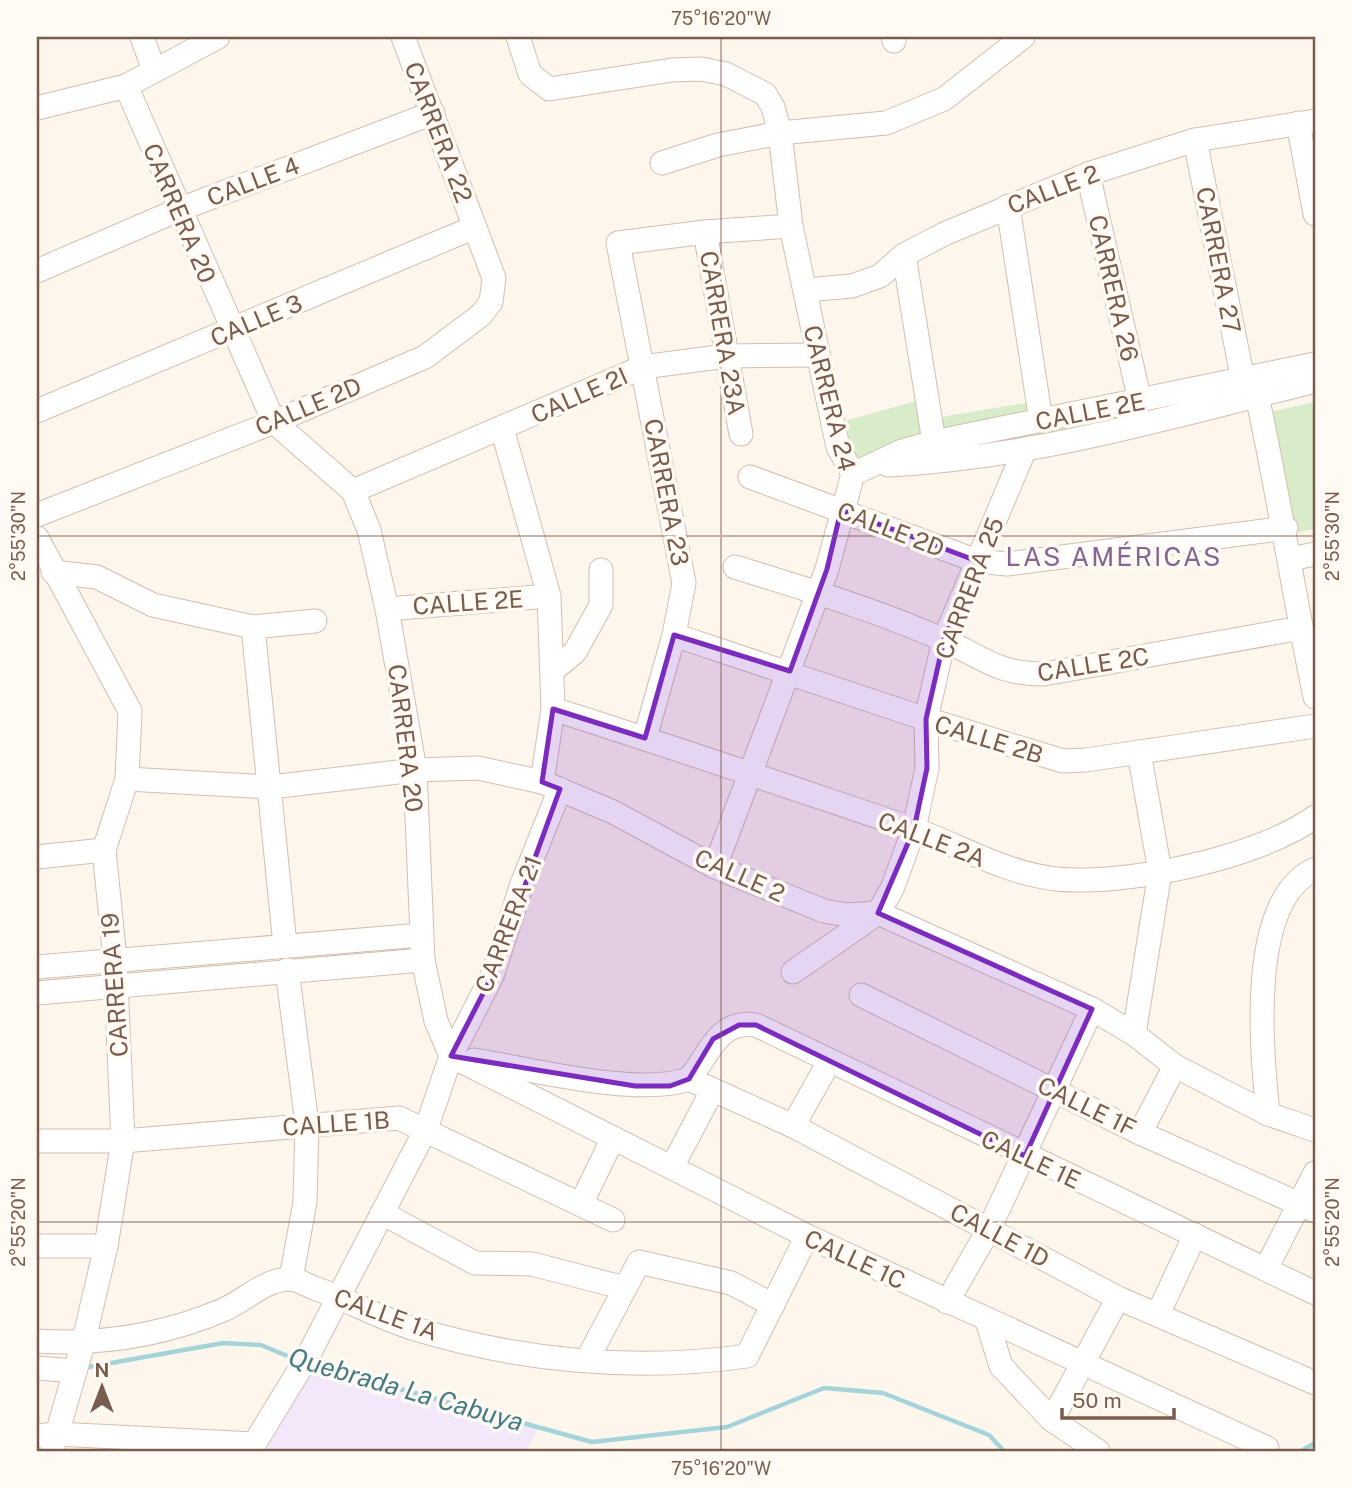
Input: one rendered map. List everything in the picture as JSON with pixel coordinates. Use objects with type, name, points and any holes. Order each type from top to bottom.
[{"type":"street","points":[[142,37],[154,70]]},
{"type":"street","points":[[37,108],[126,86],[218,37]]},
{"type":"street","name":"CARRERA 22","points":[[403,37],[475,227]]},
{"type":"street","name":"CARRERA 24","points":[[517,37],[530,74],[550,89],[672,70],[701,69],[726,74],[765,94],[773,107],[780,133],[790,226],[838,447],[860,470],[841,510],[818,593],[715,867]]},
{"type":"street","points":[[662,163],[718,145],[780,133],[887,123],[944,99],[1023,37]]},
{"type":"street","name":"CARRERA 20","points":[[126,86],[178,210],[274,422],[353,491],[369,530],[387,608],[415,770],[424,960],[436,1021],[451,1056]]},
{"type":"street","name":"CALLE 4","points":[[37,271],[178,210],[433,113]]},
{"type":"street","points":[[1307,122],[1315,214]]},
{"type":"street","name":"CALLE 2","points":[[805,290],[852,286],[880,276],[904,255],[1008,206],[1088,174],[1195,140],[1307,122]]},
{"type":"street","name":"CARRERA 27","points":[[1195,140],[1250,388],[1286,528],[1301,628],[1315,697]]},
{"type":"street","name":"CARRERA 26","points":[[1088,174],[1140,401]]},
{"type":"street","points":[[1008,206],[1041,421]]},
{"type":"street","points":[[705,232],[790,226]]},
{"type":"street","name":"CALLE 3","points":[[38,408],[475,227]]},
{"type":"street","name":"CALLE 2D","points":[[37,515],[274,422],[425,357],[481,315],[491,303],[495,288],[494,278],[475,227]]},
{"type":"street","name":"CARRERA 23","points":[[645,738],[674,635],[684,583],[618,243],[705,232]]},
{"type":"street","name":"CARRERA 23A","points":[[705,232],[741,434]]},
{"type":"street","points":[[904,255],[934,442]]},
{"type":"street","name":"CALLE 2I","points":[[353,491],[643,367],[726,356],[818,355]]},
{"type":"street","name":"CALLE 2E","points":[[860,470],[961,460],[1025,449],[1250,388],[1315,364]]},
{"type":"street","name":"CALLE 2E","points":[[860,470],[902,451],[934,442],[1140,401],[1315,382]]},
{"type":"street","name":"CARRERA 21","points":[[451,1056],[492,976],[551,786],[553,709],[549,596],[502,428]]},
{"type":"street","name":"CARRERA 25","points":[[793,972],[878,913],[892,889],[914,829],[926,768],[926,719],[944,640],[1025,449]]},
{"type":"street","name":"CALLE 2D","points":[[750,477],[977,561],[1007,564],[1286,528]]},
{"type":"street","name":"CARRERA 19","points":[[37,538],[130,711],[127,779],[104,850],[115,959],[123,1141],[106,1246],[77,1363],[49,1440]]},
{"type":"street","points":[[1290,559],[1315,554]]},
{"type":"street","name":"CALLE 2C","points":[[735,567],[818,593],[944,640],[998,669],[1044,674],[1301,628]]},
{"type":"street","points":[[552,671],[575,652],[601,605],[601,570]]},
{"type":"street","points":[[53,572],[97,577],[153,605],[253,627],[315,621]]},
{"type":"street","name":"CALLE 2E","points":[[387,608],[549,596]]},
{"type":"street","points":[[253,627],[285,945]]},
{"type":"street","name":"CALLE 2B","points":[[674,635],[790,671],[926,719],[1063,761],[1315,726]]},
{"type":"street","name":"CALLE 2A","points":[[553,709],[914,829],[1017,872],[1057,879],[1160,872],[1265,845],[1294,832],[1315,817]]},
{"type":"street","points":[[1134,1034],[1160,872],[1139,752]]},
{"type":"street","name":"CALLE 2","points":[[127,779],[271,787],[415,770],[478,768],[551,786],[612,812],[715,867],[824,911],[847,915],[878,913],[1092,1009],[1134,1034],[1175,1066],[1268,1114],[1315,1130]]},
{"type":"street","points":[[37,858],[104,850]]},
{"type":"street","points":[[1268,1114],[1261,1040],[1264,975],[1272,928],[1288,892],[1315,869]]},
{"type":"street","points":[[37,967],[421,935]]},
{"type":"street","points":[[37,993],[116,984],[424,960]]},
{"type":"street","points":[[37,1368],[77,1363],[142,1335],[224,1310],[258,1289],[291,1279],[305,1202],[307,1124],[287,970]]},
{"type":"street","name":"CALLE 1F","points":[[861,995],[1140,1133],[1308,1207]]},
{"type":"street","points":[[947,1302],[989,1229],[1092,1009]]},
{"type":"street","name":"CALLE 1E","points":[[689,1080],[713,1040],[748,1023],[756,1025],[1315,1293]]},
{"type":"street","points":[[49,1440],[252,1448],[340,1297],[426,1129],[451,1056],[635,1086],[670,1086],[689,1080]]},
{"type":"street","name":"CALLE 1C","points":[[451,1056],[807,1237],[1266,1448]]},
{"type":"street","points":[[793,1126],[829,1062]]},
{"type":"street","points":[[1140,1133],[1175,1066]]},
{"type":"street","name":"CALLE 1D","points":[[689,1080],[793,1126],[1118,1298],[1315,1383]]},
{"type":"street","points":[[673,1167],[712,1091]]},
{"type":"street","name":"CALLE 1B","points":[[37,1141],[123,1141],[399,1118],[612,1220]]},
{"type":"street","points":[[580,1204],[613,1138]]},
{"type":"street","points":[[1266,1269],[1308,1207],[1315,1173]]},
{"type":"street","points":[[382,1213],[475,1264],[532,1264],[625,1288]]},
{"type":"street","points":[[1158,1314],[1195,1236]]},
{"type":"street","points":[[587,1360],[639,1262],[731,1283],[773,1306],[807,1237]]},
{"type":"street","points":[[37,1247],[106,1246]]},
{"type":"street","name":"CALLE 1A","points":[[291,1279],[410,1328],[496,1349],[587,1360],[657,1364],[747,1356],[773,1306]]},
{"type":"street","points":[[1052,1420],[1118,1298]]},
{"type":"street","points":[[987,1321],[1001,1366],[1052,1420],[1098,1451]]},
{"type":"street","points":[[37,1341],[77,1363]]},
{"type":"highlighted area","points":[[841,510],[977,561],[944,640],[926,719],[927,768],[914,829],[878,913],[1092,1009],[1025,1156],[756,1025],[739,1025],[713,1039],[689,1079],[670,1086],[635,1086],[451,1056],[492,976],[560,789],[542,782],[553,709],[645,738],[674,635],[790,671],[827,569]]},
{"type":"shaded area","points":[[317,1359],[539,1428],[526,1451],[262,1451]]},
{"type":"green space","points":[[1315,380],[853,473],[834,424],[927,398],[930,419],[1036,401],[1040,425]]},
{"type":"green space","points":[[1315,402],[1315,529],[1293,533],[1270,412]]},
{"type":"waterway","name":"Quebrada La Cabuya","points":[[83,1368],[223,1343],[261,1345],[297,1360]]},
{"type":"waterway","name":"Quebrada La Cabuya","points":[[312,1365],[592,1442],[727,1427],[824,1388],[883,1393],[989,1435],[1004,1451]]},
{"type":"waterway","name":"Quebrada La Cabuya","points":[[1301,1451],[1315,1443]]},
{"type":"district","name":"LAS AMÉRICAS","points":[[1114,556]]}]
